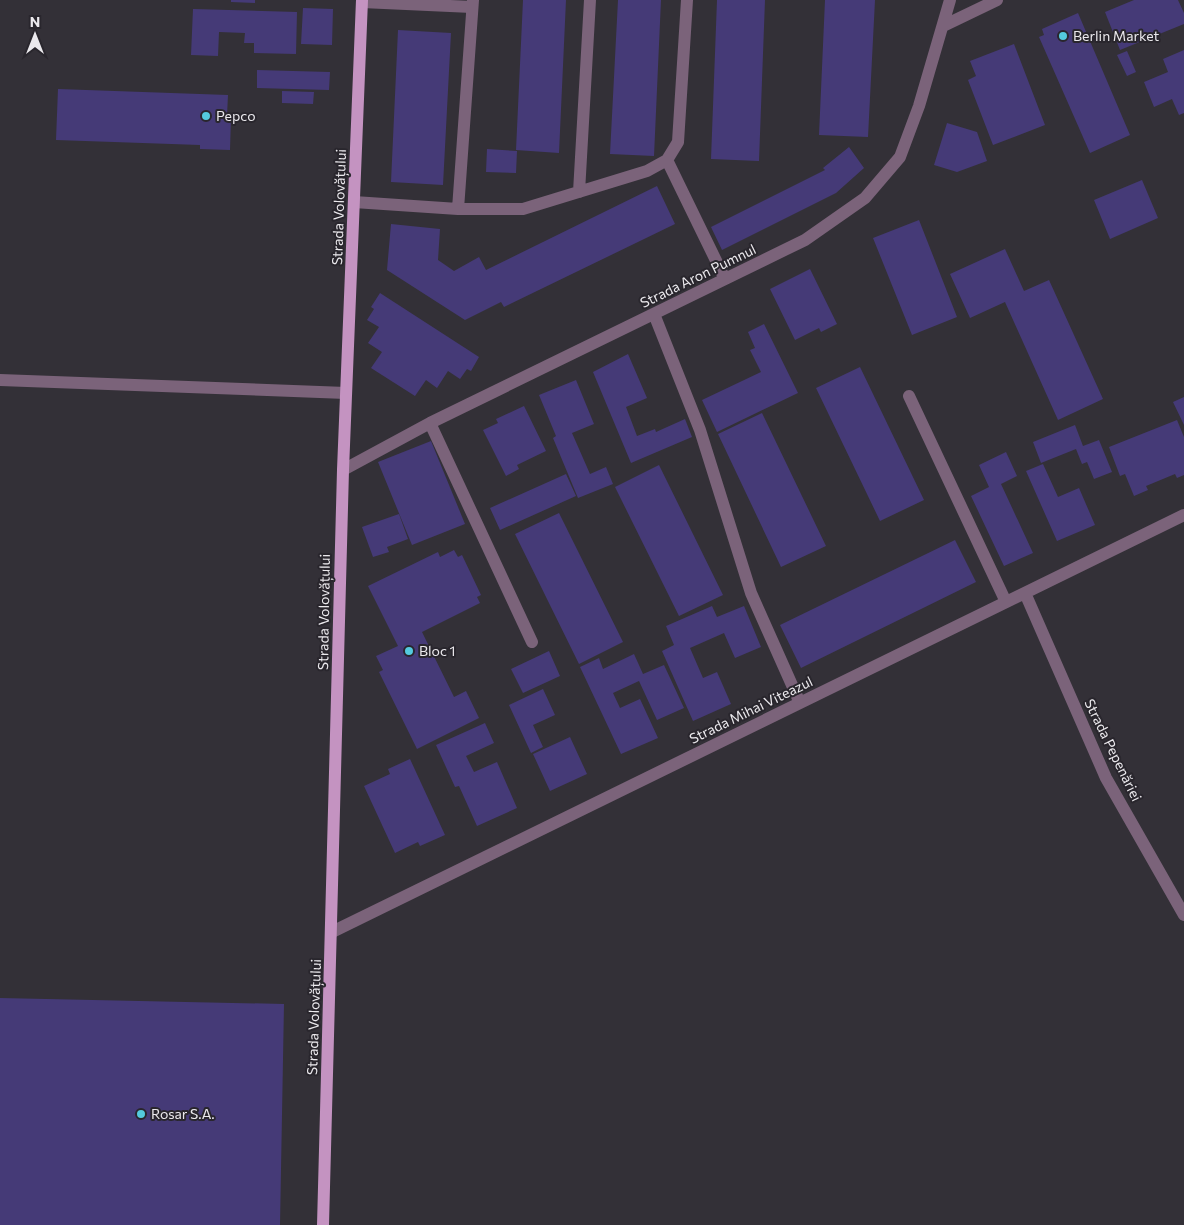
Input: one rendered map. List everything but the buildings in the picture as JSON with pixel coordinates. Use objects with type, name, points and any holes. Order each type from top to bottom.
[{"type":"main road","name":"Strada Volovățului","points":[[323,1225],[343,470],[362,1]]},
{"type":"street","points":[[579,192],[590,0]]},
{"type":"street","points":[[354,202],[458,209],[522,209],[646,171],[667,160],[678,142],[687,0]]},
{"type":"street","name":"Strada Aron Pumnul","points":[[343,470],[430,423],[805,240],[866,198],[900,157],[950,0]]},
{"type":"street","points":[[943,26],[997,0]]},
{"type":"street","points":[[362,1],[472,3],[458,209]]},
{"type":"street","points":[[667,160],[725,279]]},
{"type":"street","points":[[654,314],[700,430],[751,592],[800,703]]},
{"type":"street","points":[[0,380],[346,393]]},
{"type":"street","points":[[908,396],[1006,602]]},
{"type":"street","points":[[430,423],[532,642]]},
{"type":"street","name":"Strada Mihai Viteazul","points":[[332,932],[1184,515]]},
{"type":"street","name":"Strada Pepenăriei","points":[[1025,593],[1106,778],[1184,915]]},
{"type":"place","name":"Berlin Market","points":[[1063,36]]},
{"type":"place","name":"Pepco","points":[[206,116]]},
{"type":"place","name":"Bloc 1","points":[[409,651]]},
{"type":"place","name":"Rosar S.A.","points":[[141,1114]]}]
